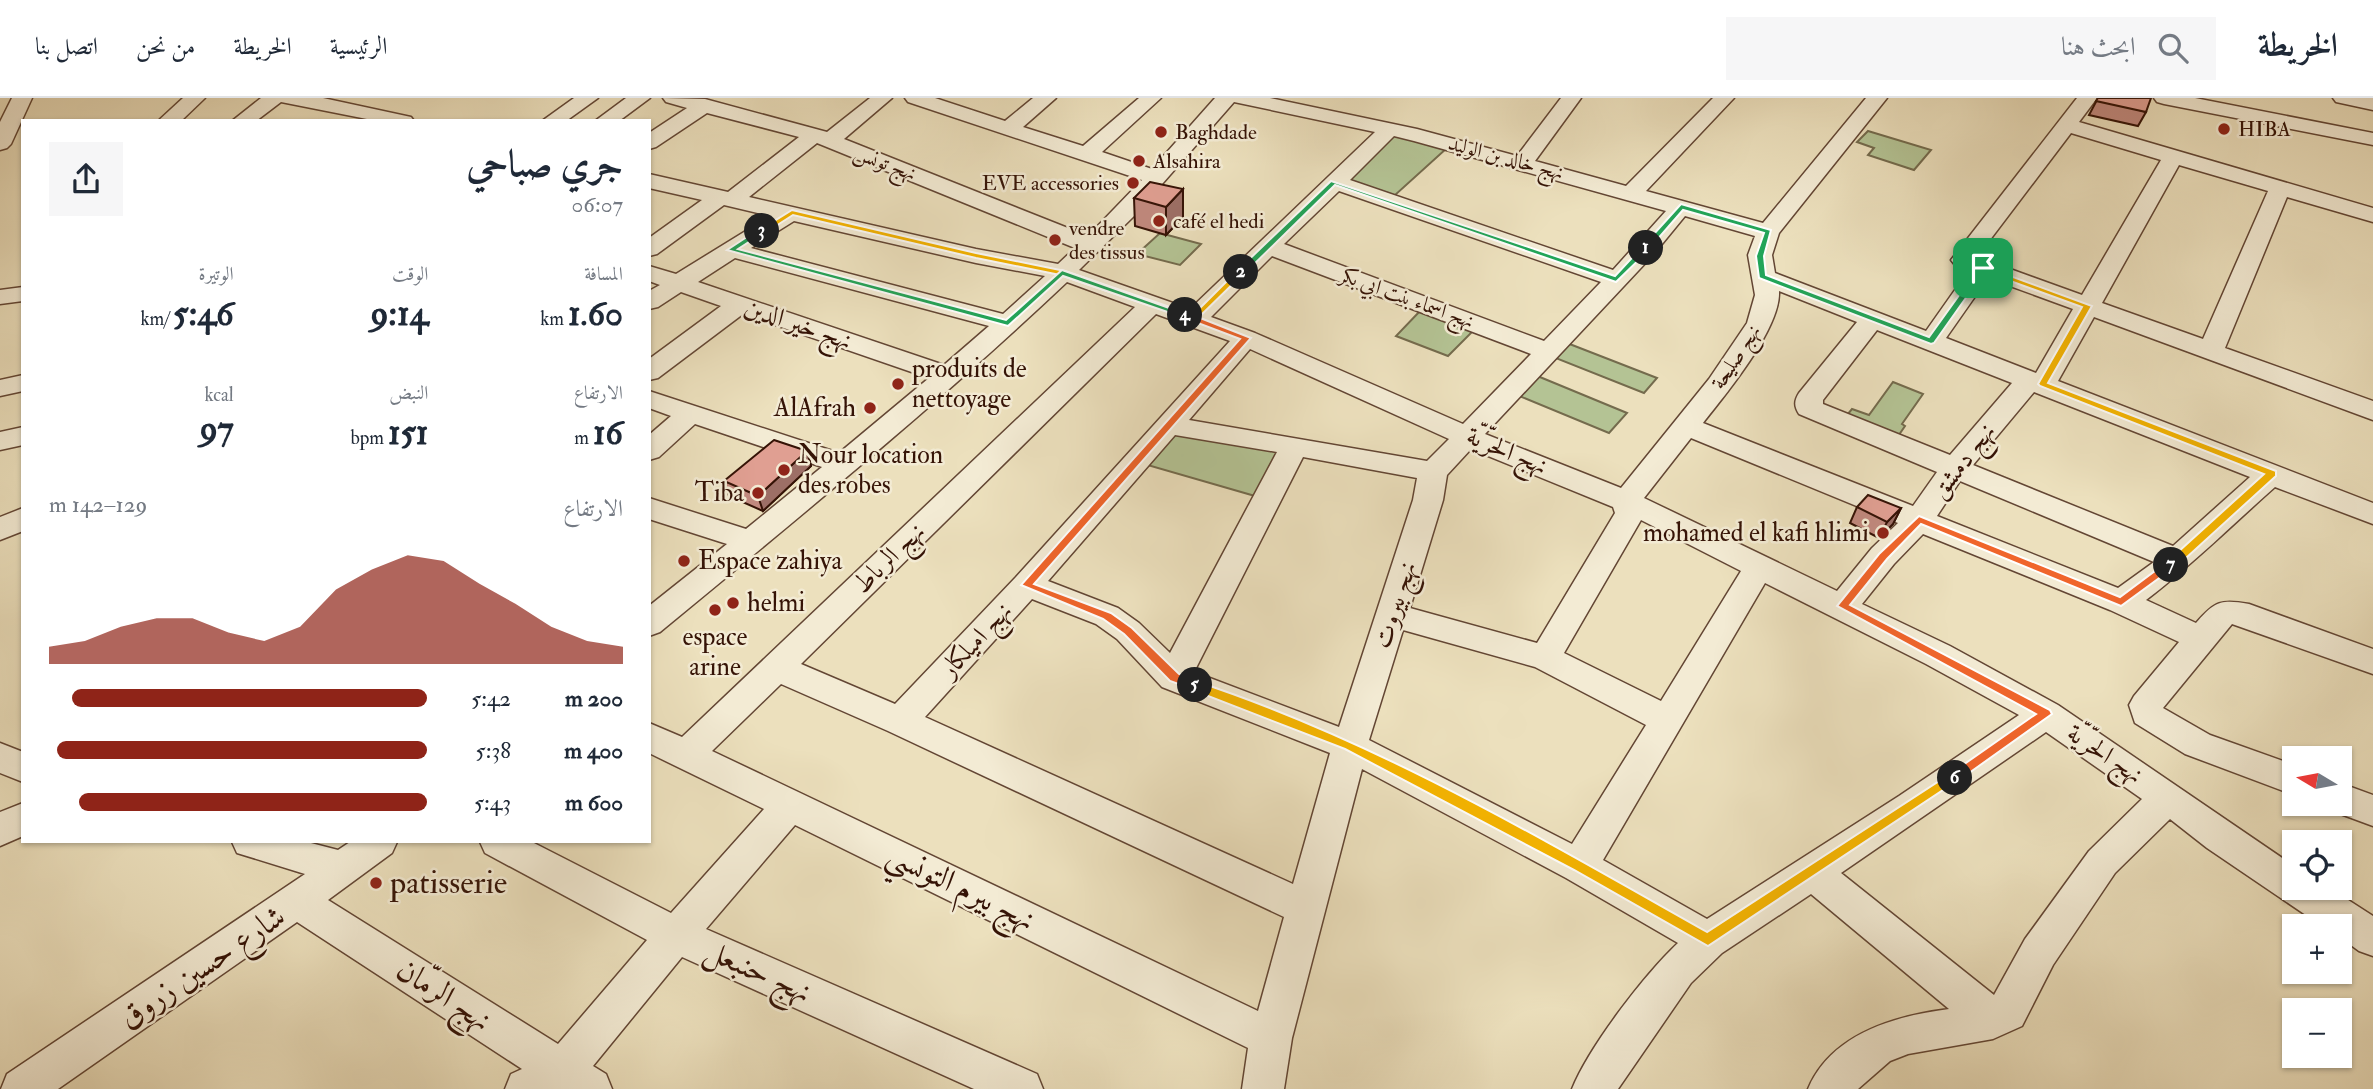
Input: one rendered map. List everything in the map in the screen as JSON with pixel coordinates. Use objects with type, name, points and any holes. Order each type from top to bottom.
[{"type":"street","points":[[0,144],[22,98]]},
{"type":"street","points":[[170,119],[195,98]]},
{"type":"street","points":[[245,119],[274,98]]},
{"type":"street","points":[[287,98],[353,108],[396,119]]},
{"type":"street","points":[[555,119],[588,98]]},
{"type":"street","points":[[608,119],[640,98]]},
{"type":"street","points":[[640,119],[672,98]]},
{"type":"street","name":"نهج تونس","points":[[672,98],[822,138],[1091,246]]},
{"type":"street","points":[[651,248],[822,138],[878,98]]},
{"type":"street","points":[[915,98],[1155,177]]},
{"type":"street","points":[[1007,128],[1046,98]]},
{"type":"street","points":[[1087,154],[1150,98]]},
{"type":"street","points":[[651,622],[1008,323],[1134,203],[1227,98]]},
{"type":"street","name":"نهج خالد بن الوليد","points":[[1241,98],[1390,129],[1523,162],[1768,232]]},
{"type":"street","points":[[1523,162],[1571,98]]},
{"type":"street","points":[[1632,193],[1724,98]]},
{"type":"street","name":"نهج صليحة","points":[[1626,501],[1720,385],[1760,323],[1768,295],[1760,256],[1768,232],[1877,98]]},
{"type":"street","points":[[2087,98],[1963,257],[1967,263],[2373,411]]},
{"type":"street","points":[[2164,98],[2373,139]]},
{"type":"street","points":[[2343,98],[2373,104]]},
{"type":"street","points":[[651,142],[705,105]]},
{"type":"street","points":[[2065,125],[2373,215]]},
{"type":"street","points":[[1195,318],[1390,129]]},
{"type":"street","points":[[0,158],[21,156]]},
{"type":"street","name":"نهج دمشق","points":[[1843,606],[1883,556],[1919,520],[1954,469],[2036,382],[2087,306],[2173,157]]},
{"type":"street","name":"نهج الحرّيّة","points":[[651,181],[946,249],[1062,272],[1246,338],[1626,501],[1843,606],[2046,714],[2282,878]]},
{"type":"street","points":[[1334,182],[1616,279]]},
{"type":"street","points":[[2211,351],[2280,188]]},
{"type":"street","points":[[1168,425],[1433,472],[1681,207]]},
{"type":"street","points":[[651,301],[792,212]]},
{"type":"street","name":"نهج اسماء بنت ابي بكر","points":[[1267,246],[1548,351]]},
{"type":"street","points":[[731,250],[1008,323]]},
{"type":"street","points":[[1931,341],[1983,268]]},
{"type":"street","name":"نهج خير الدين","points":[[651,274],[947,375]]},
{"type":"street","points":[[1762,276],[2373,513]]},
{"type":"street","points":[[0,298],[21,294]]},
{"type":"street","name":"نهج الرباط","points":[[686,755],[1153,303]]},
{"type":"street","points":[[651,371],[740,304]]},
{"type":"street","points":[[1873,318],[1809,399],[1809,408],[2178,560]]},
{"type":"street","name":"نهج اميلكار","points":[[900,721],[1027,585],[1246,338]]},
{"type":"street","points":[[0,388],[21,383]]},
{"type":"street","points":[[651,400],[842,464]]},
{"type":"street","points":[[651,449],[691,413]]},
{"type":"street","points":[[1686,426],[2121,602],[2202,639]]},
{"type":"street","points":[[0,441],[21,436]]},
{"type":"street","points":[[1174,677],[1294,446]]},
{"type":"street","name":"نهج بيروت","points":[[1263,1089],[1271,1038],[1305,908],[1350,746],[1428,500],[1433,472]]},
{"type":"street","points":[[2121,602],[2178,560],[2216,522],[2272,474]]},
{"type":"street","points":[[1545,658],[1630,513],[1626,501]]},
{"type":"street","points":[[651,510],[751,541]]},
{"type":"street","points":[[0,530],[21,519]]},
{"type":"street","points":[[1578,866],[1760,566]]},
{"type":"street","points":[[1027,585],[1107,616],[1128,631],[1174,677],[1350,746],[1578,866],[1708,940]]},
{"type":"street","points":[[2282,774],[2161,726],[2147,714],[2146,705],[2222,614],[2236,613],[2373,662]]},
{"type":"street","points":[[1393,615],[1545,658],[1667,720]]},
{"type":"street","points":[[777,668],[900,721],[1305,908]]},
{"type":"street","points":[[1593,1089],[1648,1007],[1677,970],[1708,940],[1991,754],[2046,714]]},
{"type":"street","name":"نهج بيرم التونسي","points":[[651,738],[1271,1038]]},
{"type":"street","points":[[0,757],[21,767]]},
{"type":"street","points":[[1833,1088],[1852,1065],[1875,1047],[1907,1034],[1968,1026],[1993,1020],[2007,1012],[2039,952],[2102,862],[2168,797]]},
{"type":"street","points":[[2352,803],[2373,811]]},
{"type":"street","points":[[560,1083],[676,934],[791,804]]},
{"type":"street","points":[[0,830],[21,819]]},
{"type":"street","points":[[254,843],[344,868]]},
{"type":"street","name":"شارع حسين زروق","points":[[22,1089],[378,843]]},
{"type":"street","name":"نهج حنبعل","points":[[500,843],[676,934],[1022,1089]]},
{"type":"street","points":[[1811,871],[1993,1020]]},
{"type":"street","name":"نهج الحرّيّة","points":[[2315,900],[2373,938]]},
{"type":"street","name":"نهج الرمّان","points":[[297,901],[560,1083]]},
{"type":"green space","points":[[1868,131],[1931,150],[1914,170],[1868,155],[1874,148],[1857,142]]},
{"type":"green space","points":[[1395,133],[1447,148],[1394,196],[1343,181]]},
{"type":"green space","points":[[1160,233],[1201,244],[1180,265],[1137,254]]},
{"type":"green space","points":[[1421,310],[1474,330],[1448,356],[1396,336]]},
{"type":"green space","points":[[1567,343],[1657,378],[1644,393],[1553,357]]},
{"type":"green space","points":[[1535,375],[1627,413],[1609,433],[1517,395]]},
{"type":"green space","points":[[1893,382],[1923,394],[1902,424],[1905,426],[1894,442],[1842,421],[1852,409],[1869,415]]},
{"type":"green space","points":[[1170,431],[1279,448],[1255,496],[1144,464]]},
{"type":"building","points":[[2098,98],[2151,98],[2146,112],[2096,101]]},
{"type":"building","points":[[1150,182],[1183,189],[1166,207],[1134,198]]},
{"type":"building","points":[[774,440],[807,451],[758,496],[724,481]]},
{"type":"building","points":[[1868,495],[1901,508],[1887,522],[1857,507]]},
{"type":"place","name":"HIBA","points":[[2224,129]]},
{"type":"place","name":"Baghdade","points":[[1161,132]]},
{"type":"place","name":"Alsahira","points":[[1139,161]]},
{"type":"place","name":"EVE accessories","points":[[1133,183]]},
{"type":"place","name":"café el hedi","points":[[1159,221]]},
{"type":"place","name":"vendre des tissus","points":[[1055,240]]},
{"type":"place","name":"produits de nettoyage","points":[[898,384]]},
{"type":"place","name":"AlAfrah","points":[[870,408]]},
{"type":"place","name":"Nour location des robes","points":[[784,470]]},
{"type":"place","name":"Tiba","points":[[758,493]]},
{"type":"place","name":"mohamed el kafi hlimi","points":[[1883,533]]},
{"type":"place","name":"Espace zahiya","points":[[684,561]]},
{"type":"place","name":"helmi","points":[[733,603]]},
{"type":"place","name":"espace arine","points":[[715,610]]},
{"type":"place","name":"patisserie","points":[[376,883]]},
{"type":"route","points":[[1983,268],[1931,341],[1762,276],[1760,256],[1768,232],[1681,207],[1616,279],[1334,182],[1195,318],[1062,272],[976,256],[792,212],[731,250],[1008,323],[1062,272],[1246,338],[1027,585],[1107,616],[1128,631],[1174,677],[1350,746],[1578,866],[1708,940],[1912,807],[2046,714],[1843,606],[1883,556],[1919,520],[2121,602],[2178,560],[2216,522],[2272,474],[2043,384],[2087,306],[1983,268]]}]
